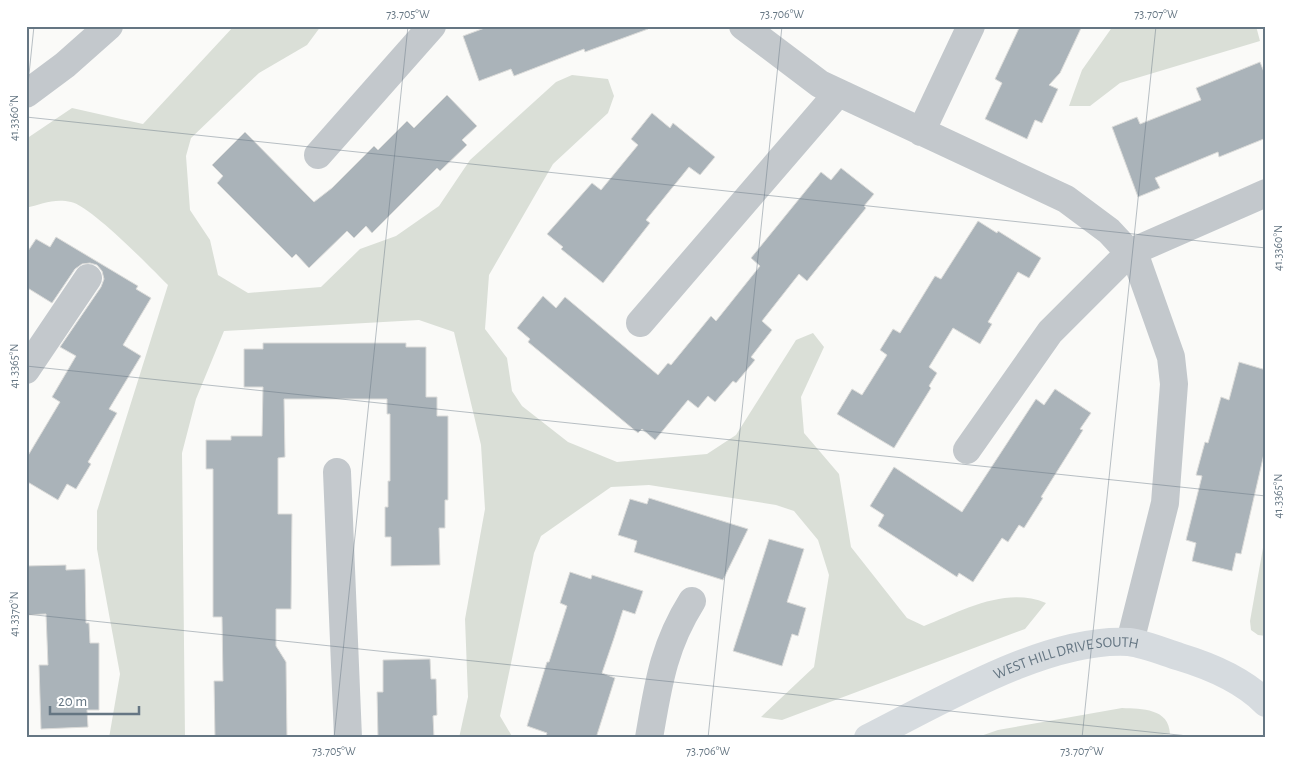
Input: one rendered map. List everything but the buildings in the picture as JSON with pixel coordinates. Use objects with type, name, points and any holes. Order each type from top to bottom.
[{"type":"street","points":[[26,94],[65,65],[109,26]]},
{"type":"street","points":[[318,154],[432,26]]},
{"type":"street","points":[[743,26],[820,84],[1066,199],[1109,231],[1137,261],[1171,357],[1174,384],[1165,503],[1130,642]]},
{"type":"street","points":[[921,132],[971,26]]},
{"type":"street","points":[[640,323],[838,93]]},
{"type":"street","points":[[967,450],[1050,332],[1130,253],[1266,193]]},
{"type":"street","points":[[26,370],[88,278]]},
{"type":"street","points":[[337,472],[348,738]]},
{"type":"street","points":[[649,738],[660,675],[666,653],[676,626],[692,601]]},
{"type":"street","name":"WEST HILL DRIVE SOUTH","points":[[868,738],[979,682],[1052,652],[1099,643],[1130,642],[1210,666],[1266,703]]},
{"type":"shaded area","points":[[234,26],[321,26],[307,45],[259,73],[191,138],[186,156],[190,210],[210,240],[218,275],[248,293],[321,287],[360,249],[396,236],[439,206],[470,160],[556,82],[572,75],[608,79],[614,96],[608,113],[553,164],[489,275],[485,329],[507,358],[512,391],[522,406],[568,442],[617,462],[707,454],[736,435],[796,340],[813,333],[824,347],[801,397],[804,433],[839,474],[851,547],[907,618],[924,626],[968,608],[999,599],[1031,598],[1046,603],[1025,629],[782,720],[761,717],[814,667],[829,575],[818,540],[794,511],[776,505],[649,485],[611,487],[541,536],[534,553],[500,716],[513,738],[459,738],[468,697],[465,619],[485,509],[481,445],[454,332],[419,320],[224,331],[196,399],[182,453],[185,738],[109,738],[120,674],[97,549],[97,511],[168,285],[121,239],[80,206],[71,202],[59,201],[26,208],[26,139],[72,108],[143,124]]},
{"type":"shaded area","points":[[1113,26],[1256,26],[1260,41],[1120,83],[1090,106],[1069,106],[1082,70]]},
{"type":"shaded area","points":[[1266,531],[1266,636],[1258,635],[1251,630],[1250,621]]},
{"type":"shaded area","points":[[1122,708],[1146,710],[1160,715],[1165,719],[1170,734],[1140,738],[975,738],[998,730]]}]
